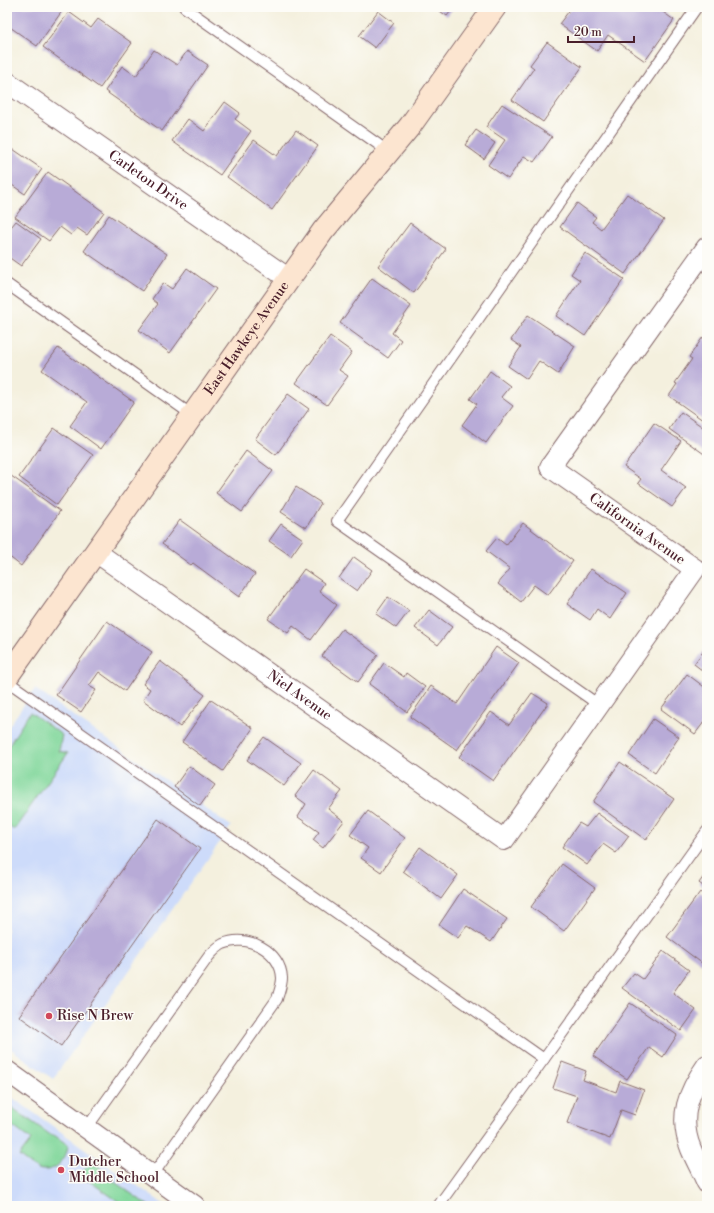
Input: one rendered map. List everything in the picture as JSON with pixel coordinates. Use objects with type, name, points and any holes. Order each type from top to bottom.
[{"type":"street","name":"East Hawkeye Avenue","points":[[7,676],[323,231],[419,115],[495,7]]},
{"type":"street","name":"Carleton Drive","points":[[7,82],[289,279]]},
{"type":"street","name":"California Avenue","points":[[504,840],[694,569],[550,467],[707,247]]},
{"type":"street","name":"Niel Avenue","points":[[96,552],[504,840]]},
{"type":"street","points":[[707,1065],[692,1090],[686,1110],[685,1120],[690,1145],[707,1183]]},
{"type":"street","points":[[7,1071],[195,1206]]},
{"type":"lane","points":[[184,7],[389,152]]},
{"type":"lane","points":[[599,704],[338,521],[697,7]]},
{"type":"lane","points":[[7,284],[192,415]]},
{"type":"lane","points":[[7,681],[544,1059]]},
{"type":"lane","points":[[438,1206],[707,831]]},
{"type":"lane","points":[[86,1129],[209,956],[215,950],[222,945],[238,941],[254,943],[267,951],[277,962],[281,973],[282,984],[276,999],[152,1176]]},
{"type":"shaded area","points":[[35,689],[231,826],[53,1079],[7,1046],[7,729]]},
{"type":"shaded area","name":"Dutcher Middle School","points":[[7,1094],[64,1134],[166,1206],[7,1206]]},
{"type":"green space","points":[[30,712],[62,735],[59,751],[68,753],[14,830],[7,825],[7,748]]},
{"type":"green space","points":[[7,1104],[52,1136],[54,1135],[68,1145],[62,1161],[54,1168],[44,1170],[38,1169],[30,1165],[19,1156],[31,1140],[7,1122]]},
{"type":"green space","points":[[92,1162],[101,1168],[99,1171],[149,1206],[125,1206],[89,1181],[80,1181],[77,1177]]},
{"type":"building","points":[[7,7],[65,7],[37,46],[7,25]]},
{"type":"building","points":[[434,7],[454,7],[447,16]]},
{"type":"building","points":[[572,7],[656,7],[674,20],[645,61],[608,35],[597,51],[559,24]]},
{"type":"building","points":[[378,11],[394,23],[375,48],[359,36]]},
{"type":"building","points":[[69,12],[91,28],[98,19],[132,43],[100,88],[43,47]]},
{"type":"building","points":[[547,42],[582,67],[543,122],[512,100],[534,68],[530,65]]},
{"type":"building","points":[[154,50],[177,65],[187,51],[208,65],[162,131],[105,91],[122,66],[136,76]]},
{"type":"building","points":[[225,102],[240,113],[235,119],[251,131],[220,175],[172,141],[188,119],[204,131]]},
{"type":"building","points":[[502,104],[552,137],[534,162],[524,156],[508,179],[488,165],[505,140],[486,127]]},
{"type":"building","points":[[296,130],[318,146],[272,210],[227,177],[254,140],[277,156]]},
{"type":"building","points":[[476,130],[495,143],[484,159],[465,145]]},
{"type":"building","points":[[7,145],[42,169],[25,194],[9,183],[7,185]]},
{"type":"building","points":[[48,172],[104,212],[87,235],[77,228],[71,235],[60,227],[49,241],[15,217]]},
{"type":"building","points":[[627,194],[664,220],[625,274],[560,227],[577,203],[596,217],[592,222],[601,229]]},
{"type":"building","points":[[109,215],[167,254],[142,291],[84,251]]},
{"type":"building","points":[[16,221],[41,239],[21,266],[7,256],[7,232]]},
{"type":"building","points":[[410,223],[446,249],[414,293],[378,266]]},
{"type":"building","points":[[585,253],[624,279],[585,336],[556,316],[580,280],[571,274]]},
{"type":"building","points":[[187,268],[216,289],[170,353],[139,330],[158,304],[152,299],[163,283],[172,289]]},
{"type":"building","points":[[372,278],[411,306],[392,333],[401,340],[388,358],[340,323]]},
{"type":"building","points":[[528,315],[575,346],[558,374],[539,361],[527,379],[508,366],[521,347],[511,340]]},
{"type":"building","points":[[330,336],[352,352],[339,370],[348,376],[327,405],[296,383]]},
{"type":"building","points":[[703,337],[707,339],[707,423],[669,396],[677,384],[675,383],[692,359],[689,357]]},
{"type":"building","points":[[58,348],[134,402],[101,449],[70,426],[87,402],[42,370]]},
{"type":"building","points":[[490,371],[510,386],[501,397],[513,406],[486,443],[462,425],[477,404],[470,399]]},
{"type":"building","points":[[288,394],[309,409],[276,455],[255,439]]},
{"type":"building","points":[[681,412],[707,430],[707,456],[669,429]]},
{"type":"building","points":[[654,423],[681,441],[661,470],[686,488],[672,507],[638,483],[641,479],[624,467]]},
{"type":"building","points":[[54,428],[93,455],[57,505],[19,477]]},
{"type":"building","points":[[246,451],[273,471],[242,512],[216,493]]},
{"type":"building","points":[[7,473],[60,511],[21,566],[7,555]]},
{"type":"building","points":[[296,487],[321,503],[306,528],[281,512]]},
{"type":"building","points":[[180,520],[255,574],[239,597],[193,563],[191,565],[162,544]]},
{"type":"building","points":[[523,523],[573,561],[548,595],[534,585],[521,602],[498,584],[510,569],[486,551],[497,538],[506,545]]},
{"type":"building","points":[[281,524],[303,539],[291,556],[269,541]]},
{"type":"building","points":[[354,557],[372,570],[357,591],[339,578]]},
{"type":"building","points":[[304,569],[324,583],[319,591],[337,605],[311,640],[293,626],[288,633],[268,619]]},
{"type":"building","points":[[591,569],[627,593],[610,619],[597,609],[590,620],[567,604]]},
{"type":"building","points":[[388,597],[409,611],[396,628],[376,614]]},
{"type":"building","points":[[429,610],[452,627],[438,645],[415,628]]},
{"type":"building","points":[[107,621],[152,652],[125,691],[99,672],[89,686],[96,690],[81,712],[56,695]]},
{"type":"building","points":[[342,629],[378,655],[358,682],[322,656]]},
{"type":"building","points":[[707,646],[707,674],[694,664]]},
{"type":"building","points":[[496,647],[519,663],[457,750],[410,717],[431,686],[457,704]]},
{"type":"building","points":[[160,661],[205,695],[180,727],[143,700],[150,689],[143,684]]},
{"type":"building","points":[[384,663],[404,677],[406,673],[425,687],[407,712],[369,684]]},
{"type":"building","points":[[687,674],[707,689],[707,718],[695,734],[661,709]]},
{"type":"building","points":[[532,693],[548,703],[493,781],[459,757],[491,712],[509,725]]},
{"type":"building","points":[[211,700],[253,728],[223,771],[182,742]]},
{"type":"building","points":[[653,719],[679,737],[655,773],[629,755]]},
{"type":"building","points":[[264,737],[301,763],[284,786],[247,760]]},
{"type":"building","points":[[620,762],[674,799],[646,840],[593,802]]},
{"type":"building","points":[[189,766],[215,785],[200,806],[174,787]]},
{"type":"building","points":[[314,770],[342,791],[328,809],[344,821],[323,848],[313,840],[319,832],[298,817],[306,804],[295,796]]},
{"type":"building","points":[[368,811],[405,838],[381,872],[361,858],[368,848],[350,835]]},
{"type":"building","points":[[597,813],[629,836],[616,853],[603,844],[587,865],[562,847],[579,823],[586,827]]},
{"type":"building","points":[[158,819],[200,849],[61,1046],[19,1016]]},
{"type":"building","points":[[420,847],[458,875],[441,899],[403,871]]},
{"type":"building","points":[[562,864],[595,888],[564,931],[531,907]]},
{"type":"building","points":[[707,872],[707,889],[699,883]]},
{"type":"building","points":[[463,889],[507,919],[491,942],[467,926],[458,938],[439,925]]},
{"type":"building","points":[[700,892],[707,897],[707,967],[667,937]]},
{"type":"building","points":[[663,951],[689,970],[673,993],[696,1010],[681,1031],[622,988],[634,973],[643,979]]},
{"type":"building","points":[[630,1003],[677,1035],[663,1057],[649,1047],[627,1079],[593,1056]]},
{"type":"building","points":[[562,1062],[586,1071],[583,1080],[616,1092],[620,1081],[644,1090],[635,1115],[621,1110],[610,1139],[567,1123],[577,1096],[553,1088]]},
{"type":"place","name":"Rise N Brew","points":[[49,1016]]},
{"type":"place","name":"Dutcher Middle School","points":[[61,1170]]}]
